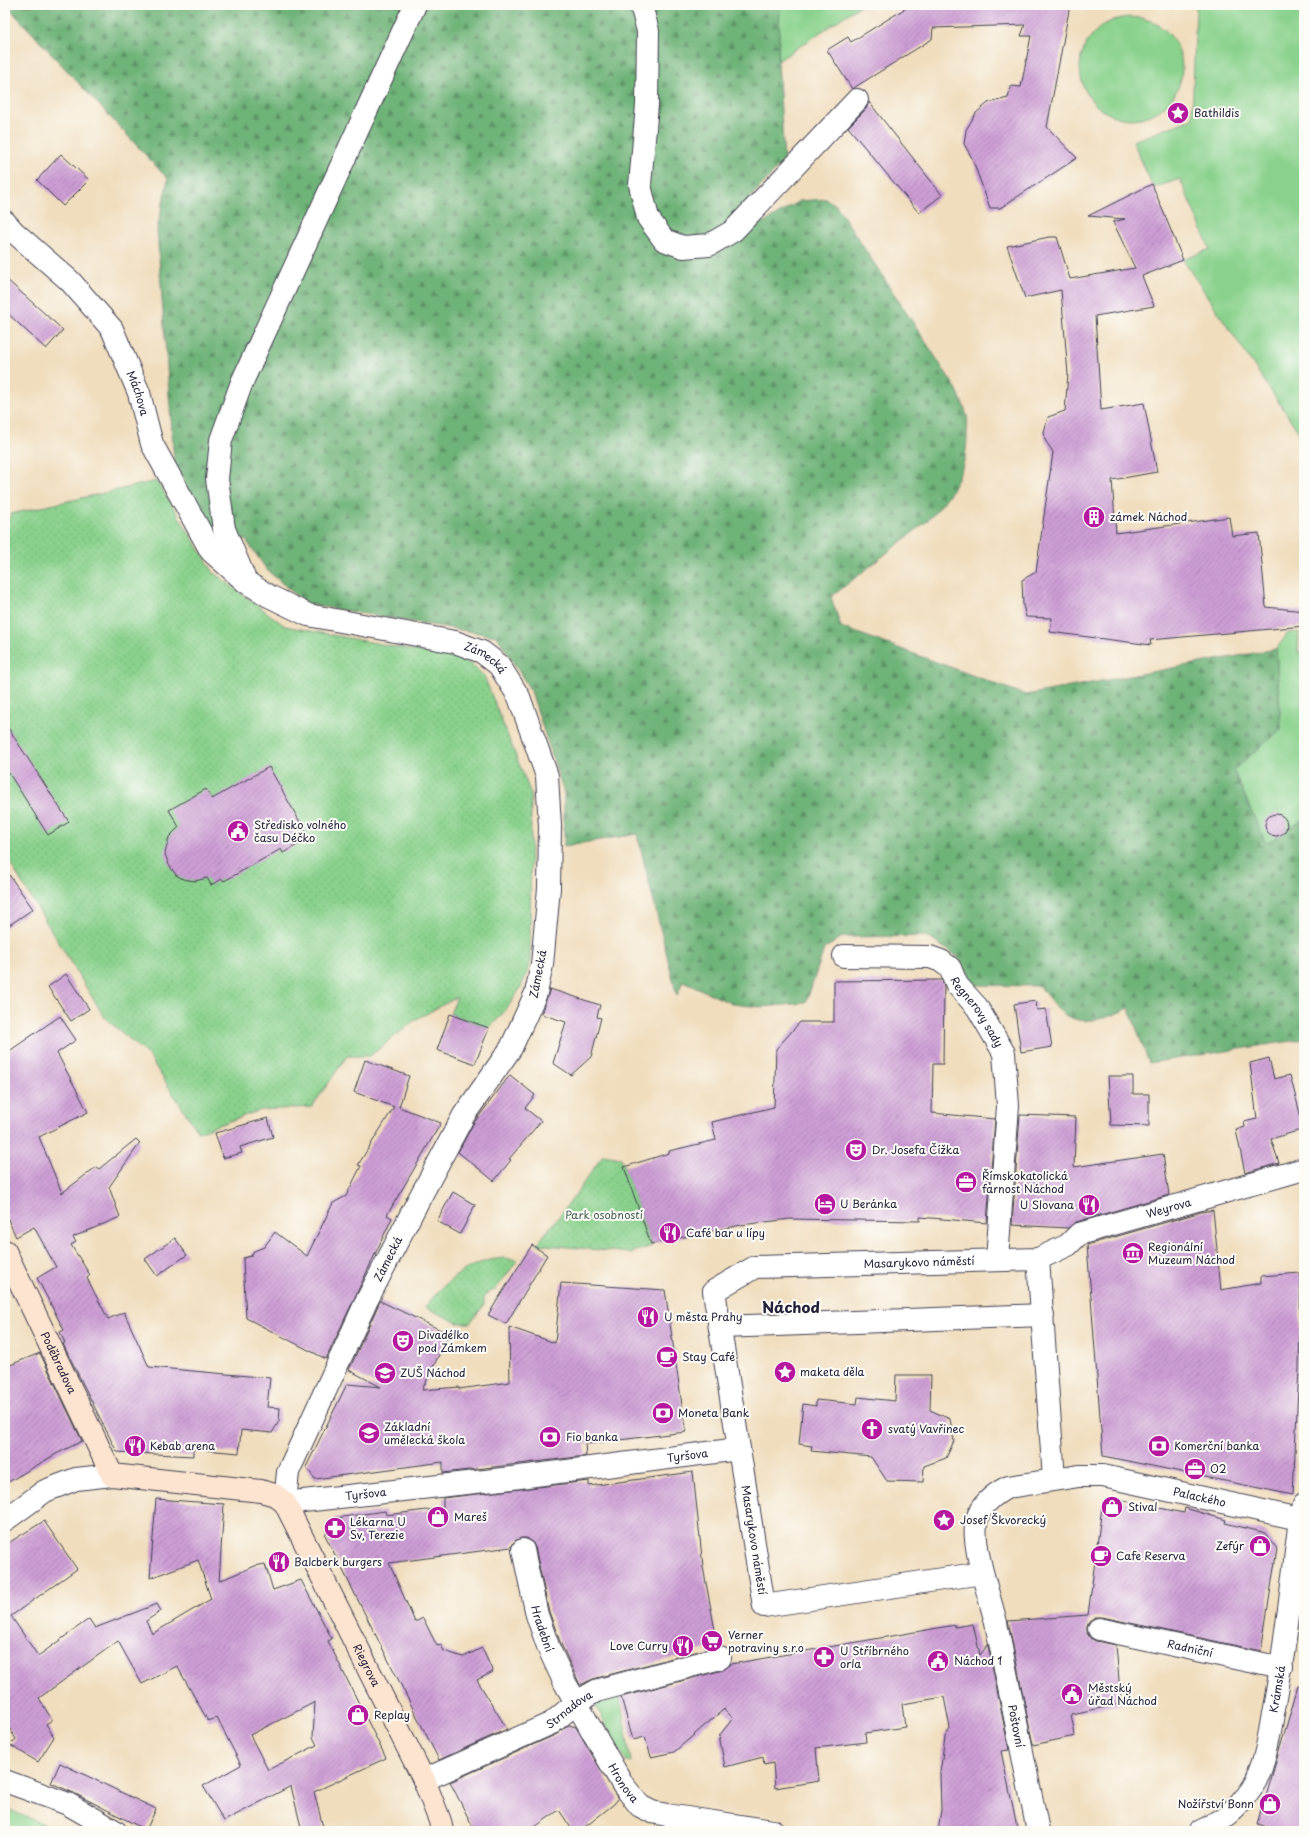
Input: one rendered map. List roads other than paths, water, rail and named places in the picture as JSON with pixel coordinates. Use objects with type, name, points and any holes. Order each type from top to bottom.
[{"type":"street","points":[[246,582],[224,529],[217,479],[221,440],[242,382],[415,5]]},
{"type":"street","points":[[641,5],[648,31],[647,105],[640,185],[648,218],[664,240],[683,247],[709,245],[732,231],[857,100]]},
{"type":"street","name":"Máchova","points":[[5,222],[14,232],[70,281],[112,329],[140,393],[152,444],[211,551],[246,582]]},
{"type":"street","name":"Zámecká","points":[[246,582],[269,596],[308,615],[455,642],[482,652],[499,665],[519,697],[547,776],[550,826],[549,888],[542,965],[536,993],[511,1048],[464,1115],[367,1300],[288,1472],[285,1503]]},
{"type":"street","name":"Regnerovy sady","points":[[844,956],[930,957],[941,961],[950,968],[957,985],[977,1007],[1004,1053],[1008,1106],[997,1260]]},
{"type":"street","name":"Weyrova","points":[[1038,1259],[1068,1245],[1079,1234],[1304,1169]]},
{"type":"street","name":"Poděbradova","points":[[5,1251],[112,1475]]},
{"type":"street","points":[[982,1573],[976,1530],[977,1519],[985,1503],[997,1493],[1008,1487],[1054,1479],[1038,1259]]},
{"type":"street","name":"Masarykovo náměstí","points":[[982,1573],[764,1606],[714,1291],[755,1267],[1038,1259]]},
{"type":"street","points":[[720,1327],[1043,1315]]},
{"type":"street","name":"Tyršova","points":[[285,1503],[520,1477],[740,1449]]},
{"type":"street","points":[[5,1520],[45,1490],[76,1479],[112,1475],[261,1491],[275,1495],[285,1503]]},
{"type":"street","name":"Palackého","points":[[1054,1479],[1094,1475],[1126,1479],[1303,1514]]},
{"type":"street","name":"Riegrova","points":[[285,1503],[424,1780],[442,1831]]},
{"type":"street","name":"Krámská","points":[[1200,1831],[1226,1826],[1251,1788],[1266,1754],[1282,1668],[1303,1514]]},
{"type":"street","name":"Hradební","points":[[523,1550],[538,1615],[547,1642],[565,1683],[576,1702]]},
{"type":"street","name":"Poštovní","points":[[982,1573],[995,1620],[1038,1831]]},
{"type":"street","name":"Radniční","points":[[1099,1629],[1282,1668]]},
{"type":"street","name":"Strnadova","points":[[424,1780],[552,1723],[576,1702],[596,1691],[720,1658]]},
{"type":"street","name":"Hronova","points":[[576,1702],[623,1785],[640,1806],[652,1812],[667,1815],[773,1831]]},
{"type":"street","points":[[5,1781],[68,1804],[115,1831]]},
{"type":"place","name":"Bathildis","points":[[1178,113]]},
{"type":"place","name":"zámek Náchod","points":[[1094,517]]},
{"type":"place","name":"Středisko volného času Déčko","points":[[238,831]]},
{"type":"place","name":"Dr. Josefa Čížka","points":[[856,1150]]},
{"type":"place","name":"Římskokatolická farnost Náchod","points":[[966,1182]]},
{"type":"place","name":"U Beránka","points":[[825,1204]]},
{"type":"place","name":"U Slovana","points":[[1089,1205]]},
{"type":"place","name":"Café bar u lípy","points":[[670,1233]]},
{"type":"place","name":"Regionální Muzeum Náchod","points":[[1133,1253]]},
{"type":"place","name":"U města Prahy","points":[[648,1317]]},
{"type":"place","name":"Divadélko pod Zámkem","points":[[403,1341]]},
{"type":"place","name":"Stay Café","points":[[667,1357]]},
{"type":"place","name":"maketa děla","points":[[785,1372]]},
{"type":"place","name":"ZUŠ Náchod","points":[[385,1373]]},
{"type":"place","name":"Moneta Bank","points":[[663,1413]]},
{"type":"place","name":"svatý Vavřinec","points":[[872,1429]]},
{"type":"place","name":"Základní umělecká škola","points":[[369,1433]]},
{"type":"place","name":"Fio banka","points":[[550,1437]]},
{"type":"place","name":"Kebab arena","points":[[135,1446]]},
{"type":"place","name":"Komerční banka","points":[[1159,1446]]},
{"type":"place","name":"O2","points":[[1195,1469]]},
{"type":"place","name":"Stival","points":[[1112,1507]]},
{"type":"place","name":"Mareš","points":[[438,1517]]},
{"type":"place","name":"Josef Škvorecký","points":[[944,1520]]},
{"type":"place","name":"Lékarna U Sv, Terezie","points":[[335,1528]]},
{"type":"place","name":"Zefýr","points":[[1260,1546]]},
{"type":"place","name":"Cafe Reserva","points":[[1101,1556]]},
{"type":"place","name":"Balcberk burgers","points":[[279,1562]]},
{"type":"place","name":"Verner potraviny s.r.o","points":[[712,1641]]},
{"type":"place","name":"Love Curry","points":[[683,1646]]},
{"type":"place","name":"U Stříbrného orla","points":[[824,1657]]},
{"type":"place","name":"Náchod 1","points":[[938,1661]]},
{"type":"place","name":"Městský úřad Náchod","points":[[1072,1694]]},
{"type":"place","name":"Replay","points":[[358,1715]]},
{"type":"place","name":"Nožířství Bonn","points":[[1270,1804]]},
{"type":"district","name":"Náchod","points":[[791,1308]]},
{"type":"park label","name":"Park osobností","points":[[604,1215]]}]
